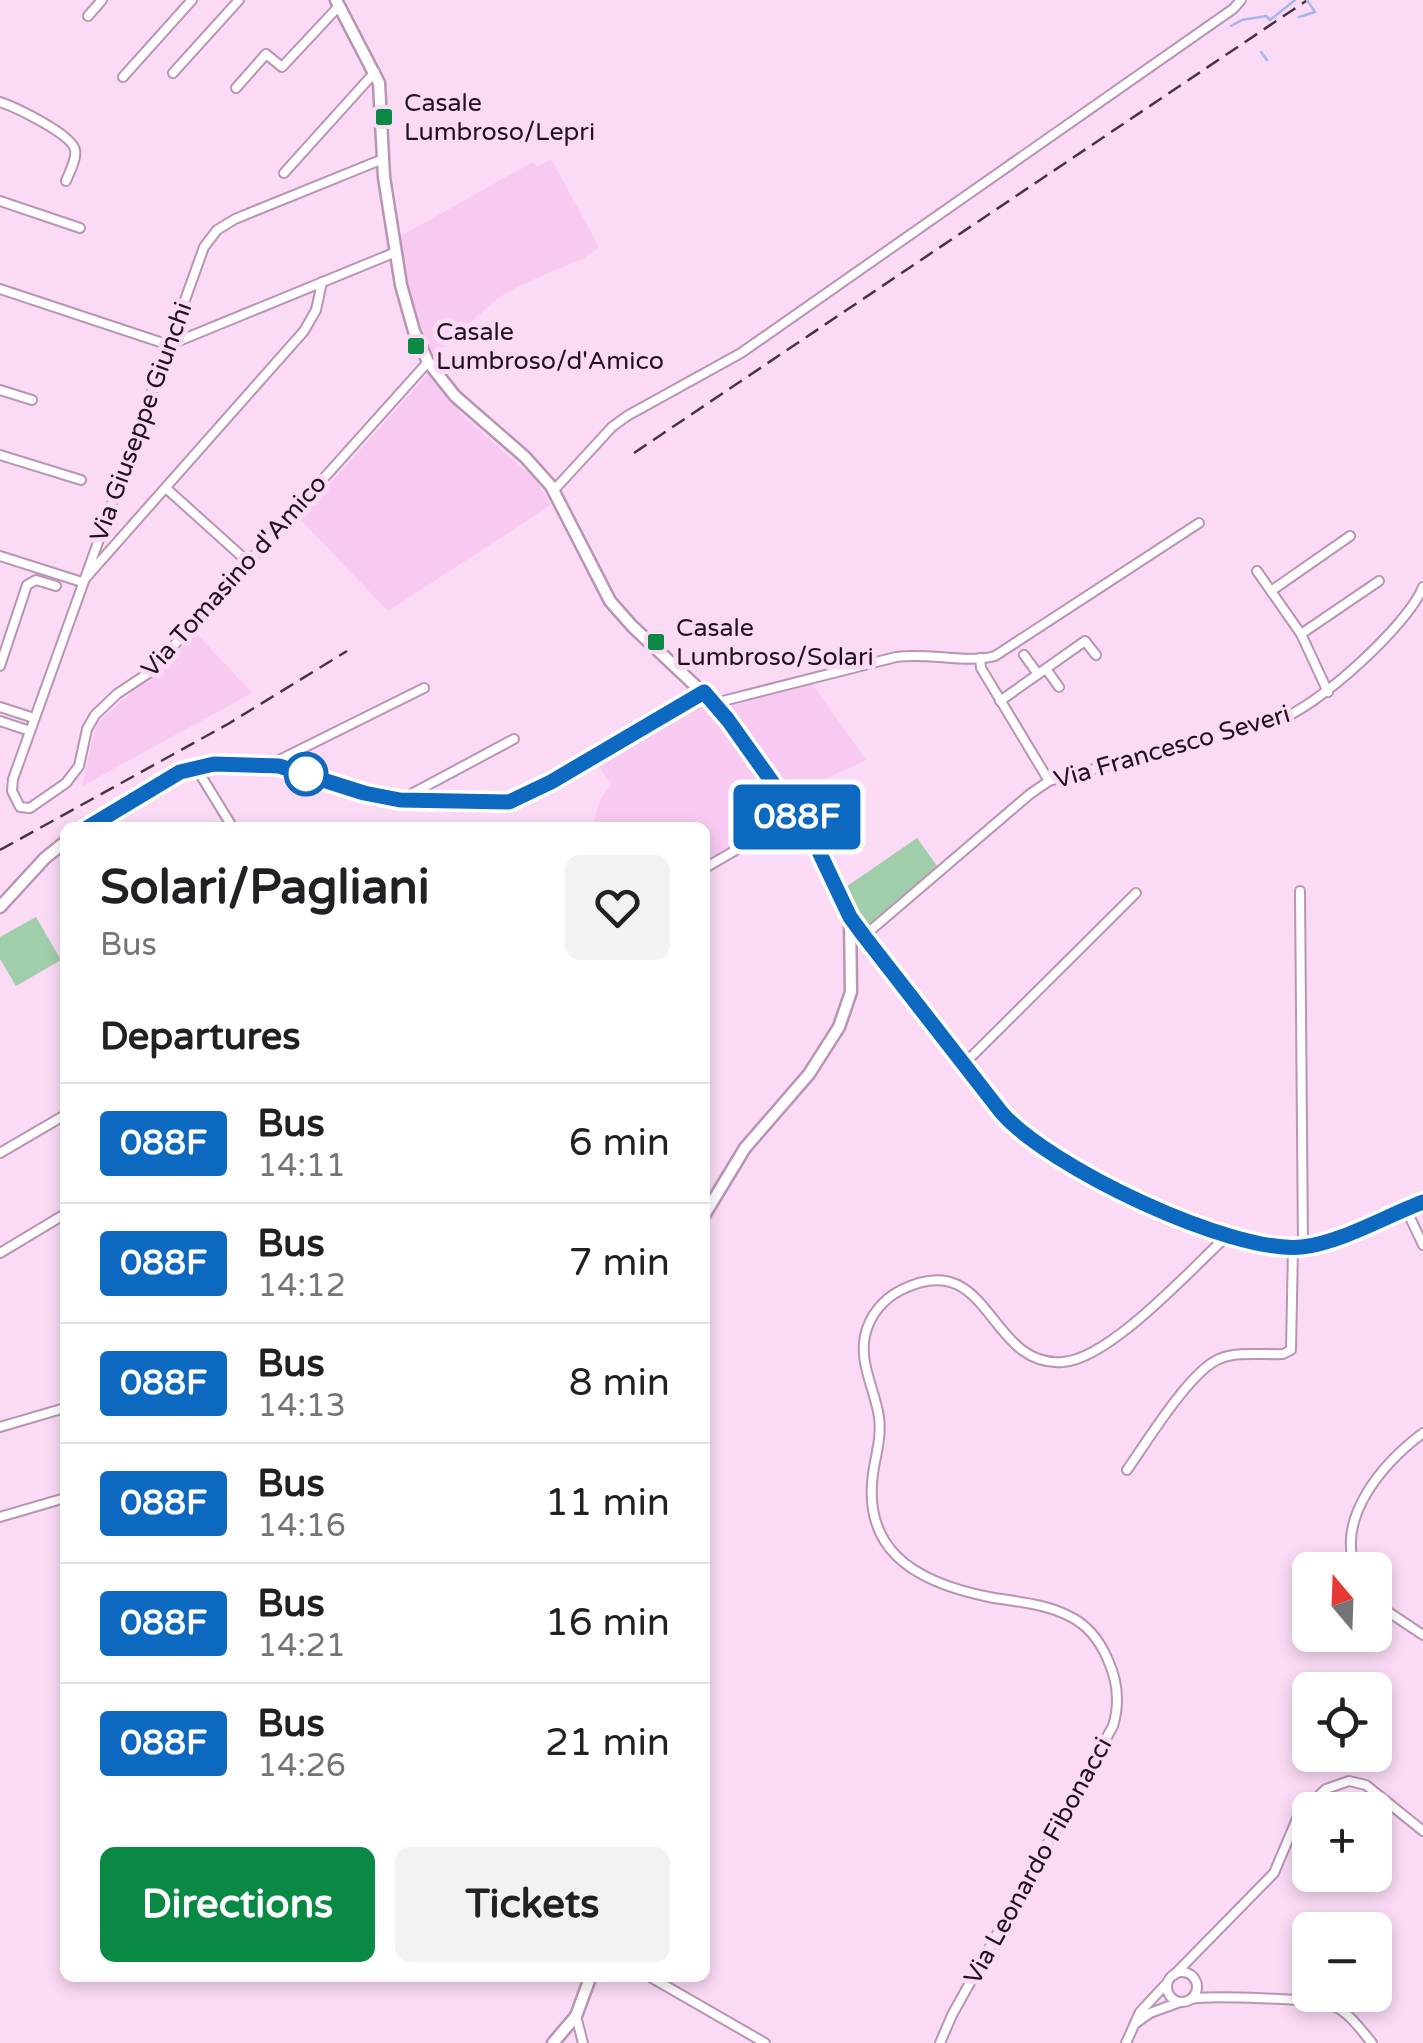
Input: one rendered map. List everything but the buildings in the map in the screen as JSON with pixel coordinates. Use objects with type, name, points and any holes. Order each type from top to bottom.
[{"type":"street","points":[[88,16],[102,0]]},
{"type":"street","points":[[122,77],[192,0]]},
{"type":"street","points":[[174,73],[239,0]]},
{"type":"street","points":[[554,490],[627,416],[742,353],[1241,0]]},
{"type":"street","points":[[236,88],[266,54],[282,67],[338,3],[375,72],[381,96],[383,159],[396,252],[408,311],[428,362],[455,396],[530,461],[554,490],[612,604],[715,703],[818,849],[850,917],[1005,1118],[1046,1148],[1154,1209],[1269,1246],[1298,1247],[1423,1202]]},
{"type":"street","points":[[284,173],[375,72]]},
{"type":"street","points":[[0,102],[32,116],[72,144],[75,155],[66,181]]},
{"type":"street","name":"Via Giuseppe Giunchi","points":[[12,788],[202,253],[220,228],[238,217],[383,159]]},
{"type":"street","points":[[0,201],[80,228]]},
{"type":"street","points":[[0,289],[169,345],[396,252]]},
{"type":"street","points":[[0,556],[82,582],[304,331],[316,310],[322,282]]},
{"type":"street","name":"Via Tomasino d'Amico","points":[[12,788],[24,810],[66,783],[79,766],[94,715],[150,672],[428,362]]},
{"type":"street","points":[[0,390],[32,400]]},
{"type":"street","points":[[0,454],[81,480]]},
{"type":"street","points":[[167,489],[248,562]]},
{"type":"street","points":[[715,703],[896,657],[994,656],[1199,522]]},
{"type":"street","points":[[1271,591],[1350,536]]},
{"type":"street","points":[[1257,571],[1301,634],[1328,692]]},
{"type":"street","points":[[0,666],[28,585],[38,580],[56,586]]},
{"type":"street","points":[[1301,634],[1379,581]]},
{"type":"street","name":"Via Francesco Severi","points":[[864,936],[1050,781],[1282,718],[1310,705],[1408,612],[1423,586]]},
{"type":"street","points":[[1000,701],[1085,641],[1096,654]]},
{"type":"street","points":[[1024,655],[1059,688]]},
{"type":"street","points":[[980,658],[980,668],[1050,781]]},
{"type":"street","points":[[269,765],[424,688]]},
{"type":"street","points":[[97,822],[172,776],[196,766],[224,763],[269,765],[400,800],[496,803],[520,798],[704,692]]},
{"type":"street","points":[[0,707],[34,718]]},
{"type":"street","points":[[0,722],[30,731]]},
{"type":"street","points":[[400,800],[514,739]]},
{"type":"street","points":[[196,766],[229,822]]},
{"type":"street","points":[[710,865],[796,815]]},
{"type":"street","points":[[0,907],[60,846]]},
{"type":"street","points":[[1127,1470],[1164,1416],[1211,1364],[1230,1356],[1286,1354],[1291,1350],[1298,1247],[1300,891]]},
{"type":"street","points":[[963,1065],[1136,892]]},
{"type":"street","points":[[710,1206],[744,1148],[805,1080],[840,1027],[850,992],[850,917]]},
{"type":"street","points":[[0,1153],[60,1118]]},
{"type":"street","points":[[1406,1209],[1423,1245]]},
{"type":"street","points":[[0,1252],[60,1217]]},
{"type":"street","name":"Via Leonardo Fibonacci","points":[[940,2043],[1113,1726],[1116,1684],[1101,1644],[1072,1617],[1039,1604],[937,1584],[903,1564],[888,1549],[872,1504],[880,1430],[865,1361],[866,1332],[881,1304],[896,1292],[925,1282],[946,1282],[964,1287],[979,1298],[1004,1334],[1024,1352],[1046,1362],[1076,1360],[1110,1344],[1228,1235]]},
{"type":"street","points":[[0,1427],[60,1409]]},
{"type":"street","points":[[1350,1552],[1353,1521],[1386,1467],[1423,1433]]},
{"type":"street","points":[[0,1517],[60,1499]]},
{"type":"street","points":[[1392,1615],[1423,1635]]},
{"type":"street","points":[[1126,2043],[1144,2008],[1274,1873],[1301,1811],[1326,1788],[1349,1781],[1366,1785],[1423,1831]]},
{"type":"street","points":[[1191,1999],[1196,1992],[1194,1966],[1200,1950]]},
{"type":"street","points":[[1172,1977],[1182,1972],[1211,1996]]},
{"type":"street","points":[[1172,1977],[1169,1994],[1180,2002]]},
{"type":"street","points":[[553,2043],[576,2016],[589,1982]]},
{"type":"street","points":[[659,1982],[766,2043]]},
{"type":"street","points":[[1133,2026],[1150,2013],[1211,1996],[1317,2001],[1333,2005],[1348,2016],[1372,2043]]},
{"type":"street","points":[[576,2016],[583,2043]]},
{"type":"street","points":[[736,2043],[746,2033]]},
{"type":"shaded area","points":[[551,159],[599,247],[584,258],[498,298],[432,357],[409,296],[399,237],[533,162],[537,167]]},
{"type":"shaded area","points":[[428,374],[466,419],[535,479],[551,505],[388,611],[299,518]]},
{"type":"shaded area","points":[[197,634],[252,693],[82,786],[96,724]]},
{"type":"shaded area","points":[[811,682],[866,760],[789,796],[727,705]]},
{"type":"shaded area","points":[[702,702],[783,815],[710,858],[710,822],[594,822],[600,800],[611,784],[596,761]]},
{"type":"green space","points":[[917,838],[937,866],[866,927],[846,887]]},
{"type":"green space","points":[[36,917],[60,961],[16,986],[0,959],[0,937]]},
{"type":"waterway","points":[[1231,26],[1266,16],[1270,20],[1295,0]]},
{"type":"waterway","points":[[1299,17],[1315,12],[1307,0]]},
{"type":"waterway","points":[[1261,52],[1267,60]]},
{"type":"railway","points":[[634,453],[1306,1]]},
{"type":"railway","points":[[0,850],[228,724],[347,651]]},
{"type":"bus line","name":"088F","points":[[97,822],[180,772],[214,764],[279,766],[400,800],[509,802],[551,782],[704,692],[814,841],[850,917],[963,1065],[1001,1112],[1027,1136],[1154,1209],[1184,1222],[1274,1246],[1320,1243],[1423,1202]]},
{"type":"place","name":"Casale Lumbroso/Lepri","points":[[384,117]]},
{"type":"place","name":"Casale Lumbroso/d'Amico","points":[[416,346]]},
{"type":"place","name":"Casale Lumbroso/Solari","points":[[656,642]]}]
